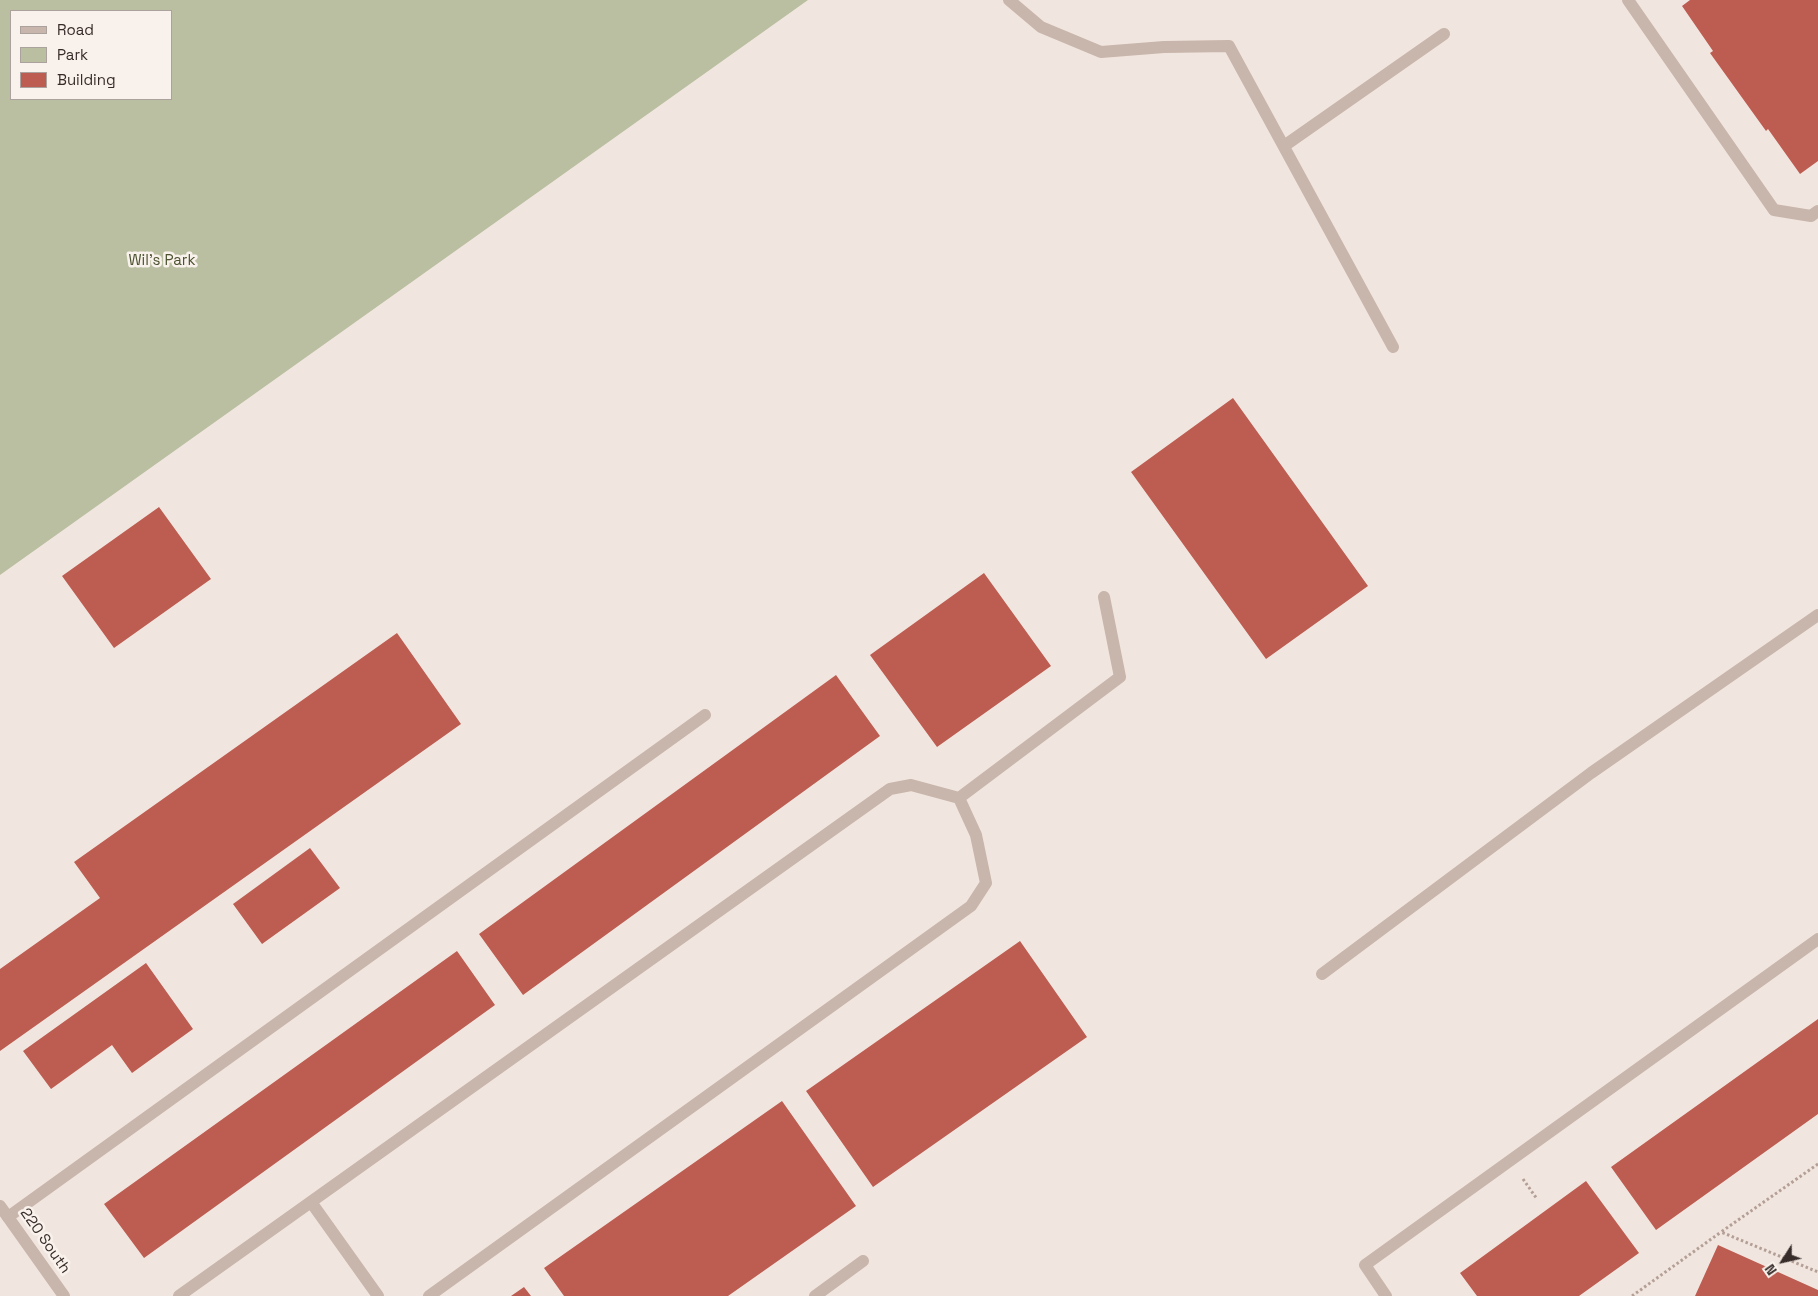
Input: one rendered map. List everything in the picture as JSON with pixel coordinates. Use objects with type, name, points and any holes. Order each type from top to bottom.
[{"type":"street","points":[[1009,0],[1041,27],[1101,52],[1164,47],[1229,46],[1393,347]]},
{"type":"street","points":[[1628,0],[1774,210],[1812,216],[1818,211]]},
{"type":"street","points":[[1284,146],[1444,34]]},
{"type":"street","points":[[959,798],[1120,677],[1104,596]]},
{"type":"street","points":[[1322,974],[1591,773],[1818,615]]},
{"type":"street","points":[[8,1217],[705,715]]},
{"type":"street","points":[[179,1296],[890,789],[911,785],[959,798]]},
{"type":"street","points":[[429,1296],[971,906],[986,884],[976,835],[959,798]]},
{"type":"street","points":[[1386,1296],[1365,1265],[1818,939]]},
{"type":"street","points":[[311,1202],[378,1296]]},
{"type":"street","name":"220 South","points":[[0,1206],[64,1296]]},
{"type":"street","points":[[815,1296],[863,1261]]},
{"type":"path","points":[[1632,1296],[1818,1164]]},
{"type":"path","points":[[1721,1232],[1818,1272]]},
{"type":"green space","name":"Wil's Park","points":[[0,0],[808,0],[0,575]]},
{"type":"building","points":[[1690,0],[1818,0],[1818,161],[1800,174],[1768,129],[1766,131],[1710,53],[1713,51],[1682,6]]},
{"type":"building","points":[[1233,398],[1368,586],[1266,659],[1131,472]]},
{"type":"building","points":[[159,507],[211,579],[114,648],[62,576]]},
{"type":"building","points":[[984,573],[1051,666],[937,747],[870,655]]},
{"type":"building","points":[[397,633],[461,724],[0,1051],[0,969],[100,898],[74,862]]},
{"type":"building","points":[[836,675],[880,736],[523,995],[479,934]]},
{"type":"building","points":[[310,848],[340,888],[262,944],[233,904]]},
{"type":"building","points":[[1020,941],[1087,1037],[873,1187],[806,1091]]},
{"type":"building","points":[[457,951],[495,1005],[144,1258],[104,1204]]},
{"type":"building","points":[[146,963],[193,1029],[132,1073],[112,1045],[51,1089],[23,1051]]},
{"type":"building","points":[[1818,1019],[1818,1114],[1656,1230],[1611,1167]]},
{"type":"building","points":[[782,1101],[856,1206],[728,1296],[564,1296],[544,1268]]},
{"type":"building","points":[[1586,1181],[1639,1253],[1579,1296],[1477,1296],[1460,1273]]},
{"type":"building","points":[[1718,1245],[1818,1290],[1818,1296],[1695,1296]]},
{"type":"building","points":[[524,1287],[531,1296],[511,1296]]}]
